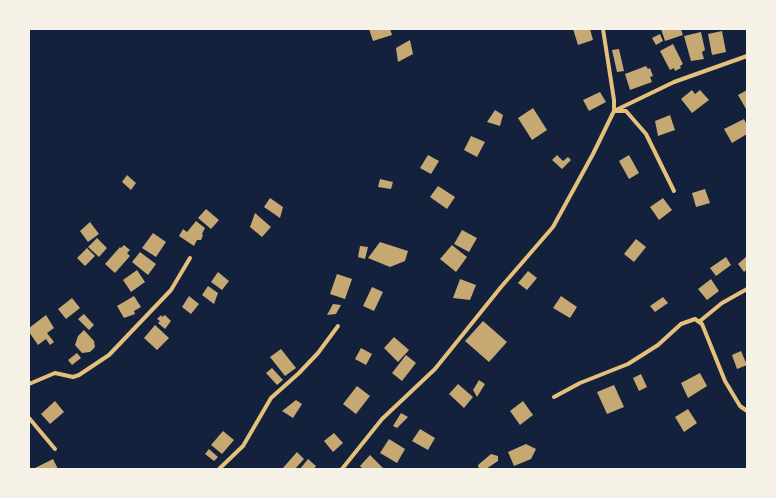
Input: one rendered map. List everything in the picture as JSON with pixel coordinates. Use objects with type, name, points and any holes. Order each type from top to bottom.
[{"type":"street","points":[[342,469],[382,419],[435,368],[501,286],[553,227],[590,162],[614,111],[603,29]]},
{"type":"street","points":[[614,111],[674,82],[747,56]]},
{"type":"street","points":[[614,111],[626,111],[646,134],[674,192]]},
{"type":"street","points":[[29,384],[55,373],[79,375],[110,355],[171,290],[190,258]]},
{"type":"street","points":[[700,321],[722,303],[747,289]]},
{"type":"street","points":[[554,397],[580,383],[628,364],[658,345],[681,324],[695,319],[700,321],[725,381],[740,406],[747,411]]},
{"type":"street","points":[[219,469],[243,446],[271,398],[318,353],[338,326]]},
{"type":"street","points":[[29,418],[56,449]]},
{"type":"building","points":[[369,29],[390,29],[392,35],[373,41]]},
{"type":"building","points":[[573,29],[590,29],[593,40],[578,45]]},
{"type":"building","points":[[661,29],[681,29],[683,35],[665,41]]},
{"type":"building","points":[[722,31],[726,52],[712,55],[708,34]]},
{"type":"building","points":[[701,32],[705,50],[702,52],[704,59],[691,61],[684,36]]},
{"type":"building","points":[[660,34],[663,41],[656,45],[652,38]]},
{"type":"building","points":[[410,40],[413,54],[398,62],[396,48]]},
{"type":"building","points":[[673,44],[683,64],[680,66],[681,68],[675,71],[674,68],[670,70],[660,51]]},
{"type":"building","points":[[619,49],[624,71],[617,72],[612,50]]},
{"type":"building","points":[[646,66],[648,69],[650,68],[653,76],[650,77],[652,82],[630,90],[625,74]]},
{"type":"building","points":[[692,90],[695,94],[700,90],[709,100],[692,113],[681,99]]},
{"type":"building","points":[[747,90],[747,108],[746,109],[738,95]]},
{"type":"building","points":[[600,92],[606,102],[589,111],[583,100]]},
{"type":"building","points":[[533,108],[547,130],[532,140],[518,118]]},
{"type":"building","points":[[495,110],[503,115],[500,126],[487,122]]},
{"type":"building","points":[[670,115],[675,130],[658,136],[655,121]]},
{"type":"building","points":[[744,119],[747,125],[747,134],[732,143],[724,129]]},
{"type":"building","points":[[471,136],[485,142],[477,157],[464,150]]},
{"type":"building","points":[[428,155],[439,161],[431,174],[420,168]]},
{"type":"building","points":[[557,155],[563,161],[568,157],[571,160],[562,169],[552,160]]},
{"type":"building","points":[[629,155],[639,173],[629,179],[619,161]]},
{"type":"building","points":[[127,175],[136,183],[131,190],[122,182]]},
{"type":"building","points":[[380,179],[393,182],[391,189],[378,187]]},
{"type":"building","points":[[438,186],[455,197],[447,209],[430,197]]},
{"type":"building","points":[[705,189],[710,203],[696,207],[692,193]]},
{"type":"building","points":[[270,198],[283,207],[280,218],[264,207]]},
{"type":"building","points":[[663,198],[672,210],[659,220],[650,207]]},
{"type":"building","points":[[206,209],[219,220],[211,229],[198,218]]},
{"type":"building","points":[[255,213],[271,227],[262,237],[250,227]]},
{"type":"building","points":[[196,221],[205,228],[201,240],[197,240],[194,246],[179,236],[183,229],[187,232]]},
{"type":"building","points":[[90,222],[99,234],[88,242],[80,231]]},
{"type":"building","points":[[462,230],[477,238],[469,252],[454,244]]},
{"type":"building","points":[[153,233],[166,242],[156,257],[142,248]]},
{"type":"building","points":[[97,238],[107,248],[99,257],[88,247]]},
{"type":"building","points":[[636,239],[646,247],[634,262],[624,254]]},
{"type":"building","points":[[380,242],[408,251],[405,261],[390,267],[368,258]]},
{"type":"building","points":[[124,245],[130,250],[127,253],[130,256],[115,273],[105,264]]},
{"type":"building","points":[[452,245],[467,257],[456,272],[440,259]]},
{"type":"building","points":[[360,246],[368,247],[365,259],[358,257]]},
{"type":"building","points":[[87,248],[95,256],[85,266],[77,258]]},
{"type":"building","points":[[140,252],[156,264],[148,275],[132,262]]},
{"type":"building","points":[[747,256],[747,269],[744,272],[738,264]]},
{"type":"building","points":[[726,257],[731,265],[716,276],[710,268]]},
{"type":"building","points":[[137,270],[145,282],[131,292],[123,280]]},
{"type":"building","points":[[528,271],[537,278],[527,290],[518,283]]},
{"type":"building","points":[[218,272],[229,281],[222,290],[211,282]]},
{"type":"building","points":[[337,274],[352,279],[345,299],[330,294]]},
{"type":"building","points":[[460,279],[476,285],[470,300],[453,298]]},
{"type":"building","points":[[711,279],[719,291],[707,300],[698,289]]},
{"type":"building","points":[[208,286],[218,293],[214,304],[202,295]]},
{"type":"building","points":[[372,287],[383,292],[374,311],[363,306]]},
{"type":"building","points":[[134,296],[141,307],[134,311],[135,314],[124,318],[117,306]]},
{"type":"building","points":[[189,296],[199,304],[191,314],[182,307]]},
{"type":"building","points":[[561,296],[577,307],[570,318],[553,308]]},
{"type":"building","points":[[663,297],[668,303],[655,312],[650,306]]},
{"type":"building","points":[[72,298],[80,308],[66,319],[58,309]]},
{"type":"building","points":[[333,304],[341,305],[336,314],[327,315]]},
{"type":"building","points":[[84,314],[94,325],[89,330],[78,319]]},
{"type":"building","points":[[46,315],[54,328],[47,333],[54,342],[50,345],[46,339],[38,345],[29,332],[29,328]]},
{"type":"building","points":[[161,315],[162,317],[165,315],[171,321],[165,329],[158,323],[160,321],[157,319]]},
{"type":"building","points":[[483,321],[507,342],[489,362],[465,341]]},
{"type":"building","points":[[155,325],[169,338],[157,350],[144,338]]},
{"type":"building","points":[[84,330],[94,341],[95,347],[90,352],[82,353],[75,345],[78,336]]},
{"type":"building","points":[[394,337],[409,350],[398,362],[384,348]]},
{"type":"building","points":[[361,348],[372,354],[366,365],[355,359]]},
{"type":"building","points":[[281,349],[296,368],[285,376],[270,357]]},
{"type":"building","points":[[741,351],[747,365],[737,369],[732,355]]},
{"type":"building","points":[[77,353],[81,358],[72,365],[68,360]]},
{"type":"building","points":[[406,355],[416,363],[402,381],[392,373]]},
{"type":"building","points":[[272,368],[283,380],[277,385],[266,373]]},
{"type":"building","points":[[700,373],[707,386],[688,398],[681,383]]},
{"type":"building","points":[[641,374],[647,387],[639,391],[633,378]]},
{"type":"building","points":[[479,380],[485,384],[477,397],[473,390]]},
{"type":"building","points":[[458,384],[473,397],[464,408],[449,394]]},
{"type":"building","points":[[614,385],[624,407],[607,414],[597,392]]},
{"type":"building","points":[[357,386],[370,396],[356,414],[343,404]]},
{"type":"building","points":[[296,400],[302,404],[293,418],[282,411]]},
{"type":"building","points":[[55,401],[64,412],[50,424],[41,414]]},
{"type":"building","points":[[523,401],[533,415],[520,425],[510,411]]},
{"type":"building","points":[[688,409],[697,423],[684,432],[675,417]]},
{"type":"building","points":[[401,413],[408,417],[397,428],[393,426]]},
{"type":"building","points":[[420,429],[435,438],[428,450],[412,441]]},
{"type":"building","points":[[223,431],[234,440],[222,454],[211,445]]},
{"type":"building","points":[[334,433],[343,443],[333,452],[324,441]]},
{"type":"building","points":[[389,439],[405,449],[397,463],[380,453]]},
{"type":"building","points":[[526,444],[536,449],[531,459],[514,466],[508,452]]},
{"type":"building","points":[[209,449],[218,457],[214,461],[205,454]]},
{"type":"building","points":[[297,452],[304,459],[295,469],[282,469]]},
{"type":"building","points":[[491,454],[498,456],[498,461],[486,469],[479,469],[478,465]]},
{"type":"building","points":[[370,455],[384,469],[363,469],[360,466]]},
{"type":"building","points":[[53,459],[58,469],[33,469]]},
{"type":"building","points":[[308,459],[316,466],[314,469],[300,469]]}]
